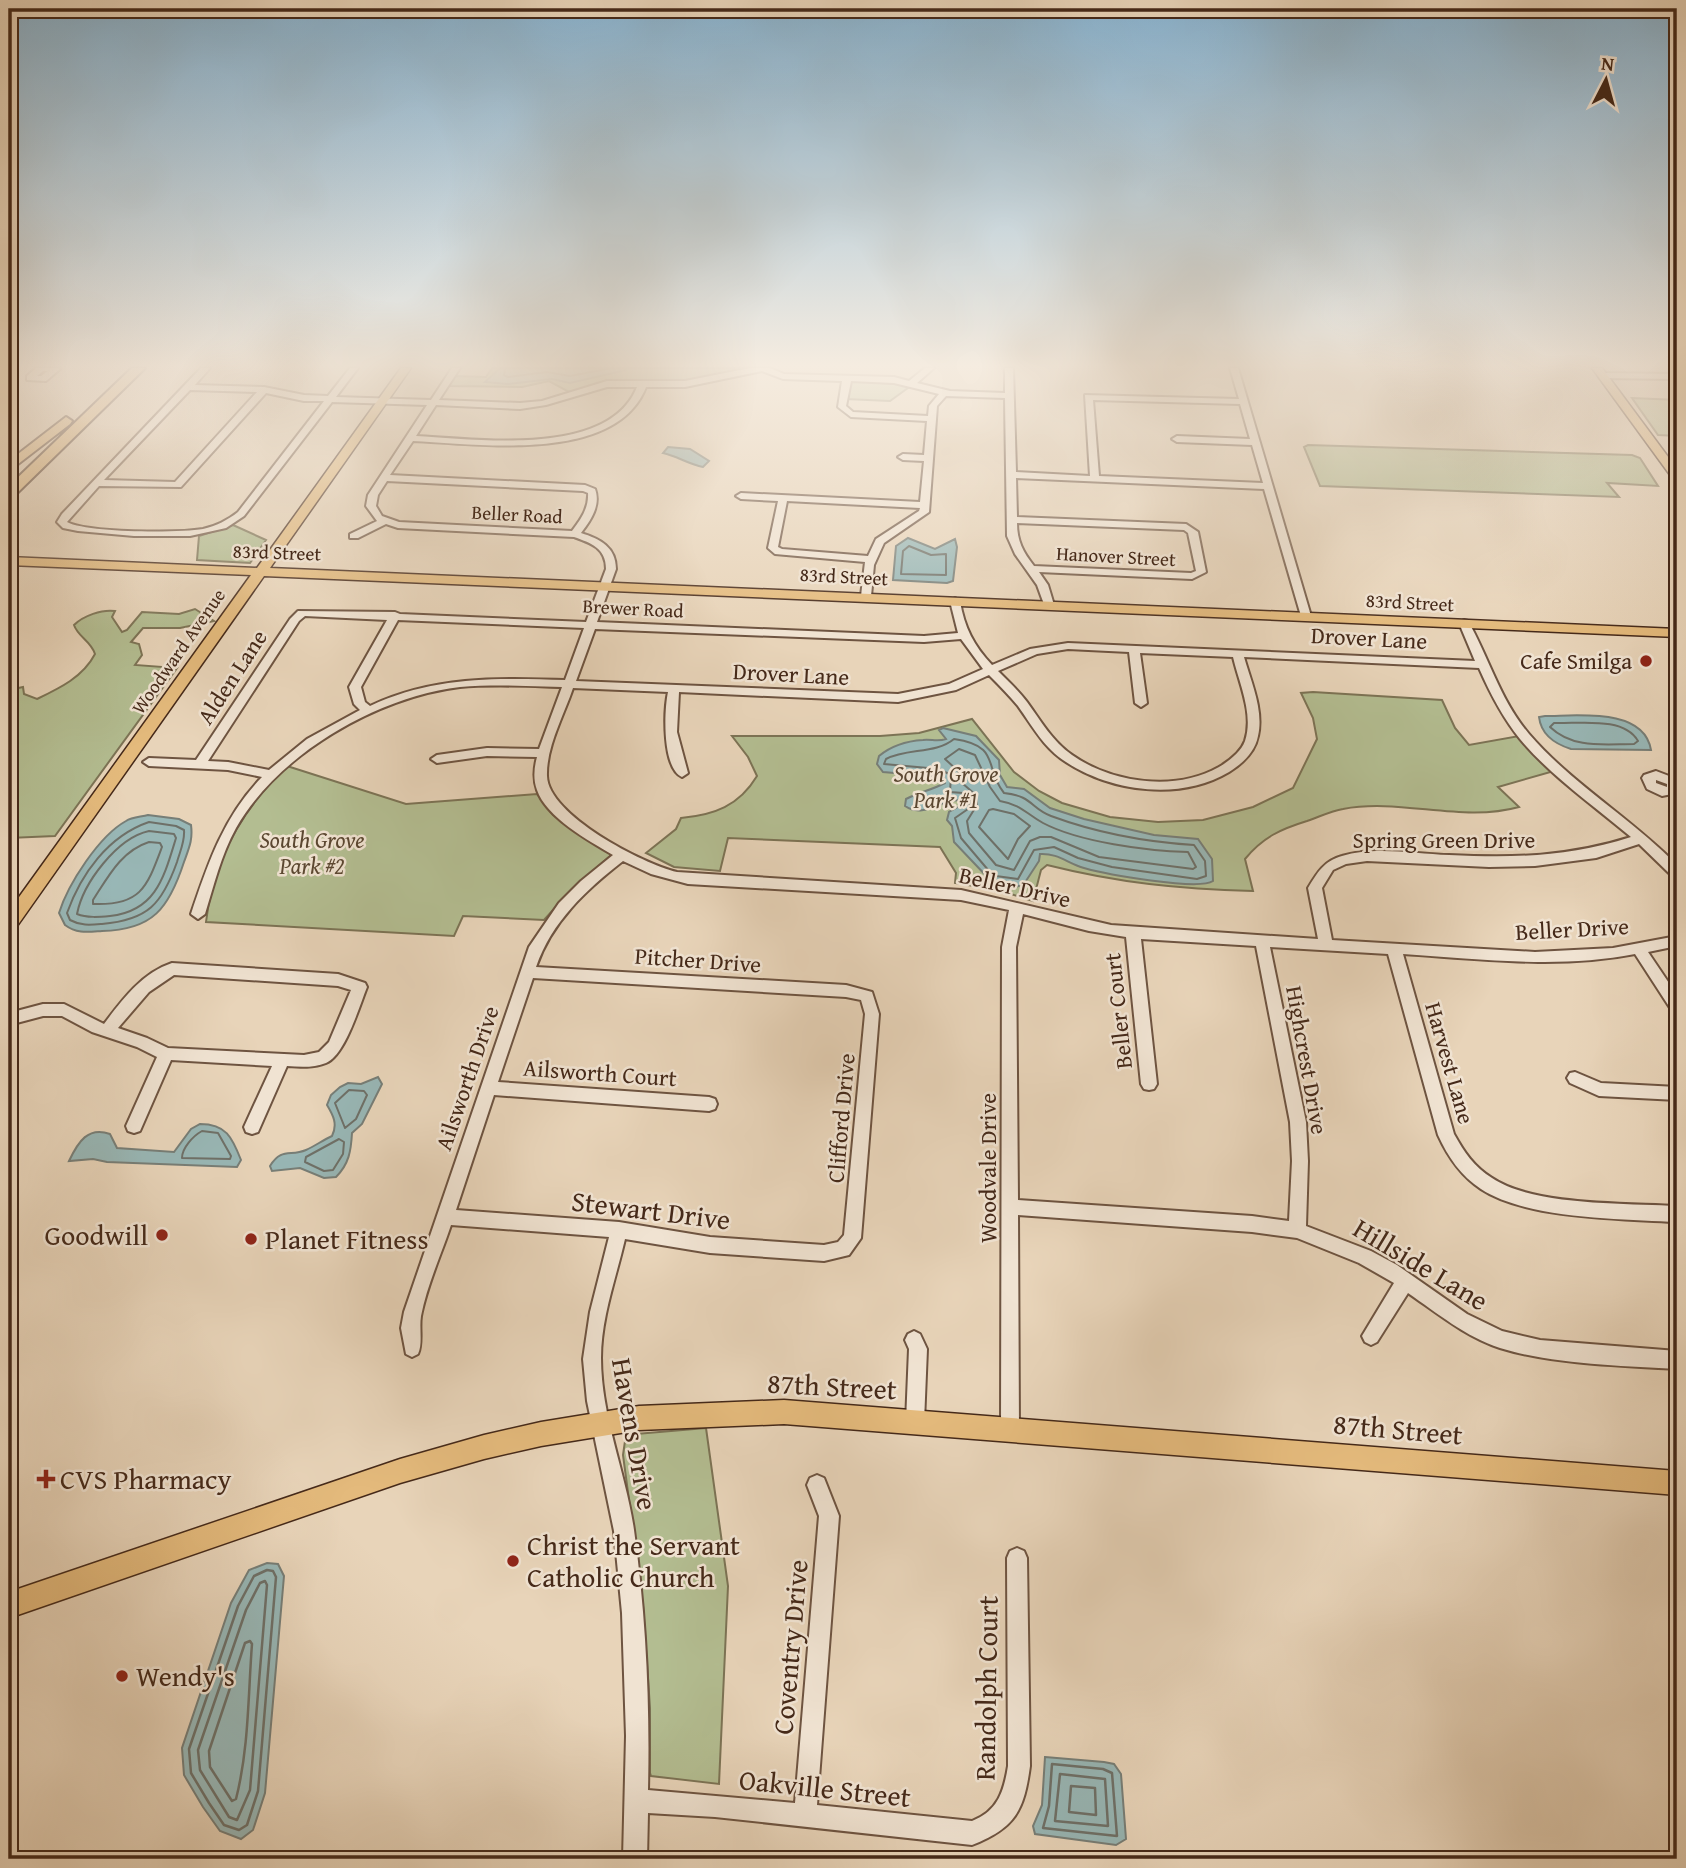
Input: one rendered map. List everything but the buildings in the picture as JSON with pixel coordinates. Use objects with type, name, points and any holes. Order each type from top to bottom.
[{"type":"highway","points":[[9,467],[26,455]]},
{"type":"highway","points":[[9,476],[34,455]]},
{"type":"highway","points":[[9,493],[44,455]]},
{"type":"highway","points":[[9,504],[47,455]]},
{"type":"main road","name":"Woodward Avenue","points":[[9,924],[343,455]]},
{"type":"main road","points":[[1661,455],[1677,477]]},
{"type":"main road","name":"83rd Street","points":[[9,561],[1677,634]]},
{"type":"main road","name":"87th Street","points":[[9,1605],[400,1471],[484,1447],[652,1417],[784,1412],[1677,1483]]},
{"type":"street","points":[[122,455],[62,522],[77,528],[184,533],[216,529],[241,514],[287,455]]},
{"type":"street","points":[[96,482],[178,485],[205,455]]},
{"type":"street","points":[[384,521],[377,518],[371,502],[399,455]]},
{"type":"street","points":[[1011,455],[1012,520],[1016,547],[1045,586],[1049,605]]},
{"type":"street","points":[[1093,455],[1095,479]]},
{"type":"street","points":[[1260,455],[1306,616]]},
{"type":"street","points":[[869,597],[875,565],[873,559],[880,541],[922,514],[926,505],[930,458],[903,457]]},
{"type":"street","points":[[1011,475],[1268,486]]},
{"type":"street","points":[[384,478],[584,488],[592,491],[594,499],[584,522],[575,534]]},
{"type":"street","points":[[741,496],[926,505]]},
{"type":"street","points":[[783,498],[773,540],[774,548],[779,552],[873,559]]},
{"type":"street","name":"Hanover Street","points":[[1012,520],[1190,529],[1201,572],[1198,575],[1033,569]]},
{"type":"street","points":[[354,536],[384,521]]},
{"type":"street","name":"Beller Road","points":[[384,521],[410,527],[575,534],[601,544],[609,553],[612,564],[605,586]]},
{"type":"street","name":"Beller Drive","points":[[605,586],[544,753],[540,782],[555,810],[623,854],[657,872],[687,879],[947,894],[1017,907],[1079,926],[1133,933],[1546,957],[1590,956],[1677,941]]},
{"type":"street","points":[[955,601],[963,636],[988,671],[1020,701],[1044,737],[1063,755],[1084,768],[1135,783],[1172,784],[1202,779],[1228,768],[1248,746],[1253,722],[1238,653]]},
{"type":"street","name":"Brewer Road","points":[[302,613],[924,639],[963,636]]},
{"type":"street","name":"Alden Lane","points":[[200,765],[295,619],[302,613]]},
{"type":"street","points":[[367,709],[360,704],[355,687],[395,615]]},
{"type":"street","points":[[1464,624],[1500,702],[1537,750],[1642,838],[1677,873]]},
{"type":"street","name":"Drover Lane","points":[[198,914],[233,823],[271,775],[313,743],[367,709],[411,694],[450,685],[494,681],[898,698],[942,690],[1046,648],[1083,646],[1483,665]]},
{"type":"street","points":[[1135,648],[1141,703]]},
{"type":"street","points":[[674,690],[669,728],[682,773]]},
{"type":"street","points":[[437,759],[487,752],[544,753]]},
{"type":"street","points":[[149,762],[239,768],[271,775]]},
{"type":"street","name":"Spring Green Drive","points":[[1326,945],[1315,888],[1328,867],[1343,860],[1367,856],[1535,862],[1596,853],[1642,838]]},
{"type":"street","name":"Ailsworth Drive","points":[[412,1348],[410,1328],[413,1312],[526,972],[542,934],[577,891],[623,854]]},
{"type":"street","name":"Woodvale Drive","points":[[1010,1429],[1009,947],[1017,907]]},
{"type":"street","name":"Beller Court","points":[[1133,933],[1149,1084]]},
{"type":"street","name":"Highcrest Drive","points":[[1262,941],[1298,1122],[1300,1161],[1297,1230]]},
{"type":"street","name":"Harvest Lane","points":[[1394,949],[1446,1135],[1461,1161],[1480,1180],[1515,1199],[1540,1205],[1677,1214]]},
{"type":"street","points":[[1639,949],[1677,1007]]},
{"type":"street","points":[[9,1019],[43,1010],[64,1010],[107,1032],[142,1042],[166,1054],[304,1061],[323,1058],[335,1046],[360,987],[338,980],[172,969],[152,978],[107,1032]]},
{"type":"street","name":"Pitcher Drive","points":[[526,972],[846,991],[867,996]]},
{"type":"street","name":"Clifford Drive","points":[[849,1244],[855,1230],[872,1014],[867,996]]},
{"type":"street","points":[[134,1126],[166,1054]]},
{"type":"street","points":[[252,1128],[283,1059]]},
{"type":"street","points":[[1574,1078],[1599,1089],[1677,1094]]},
{"type":"street","name":"Ailsworth Court","points":[[489,1088],[709,1104]]},
{"type":"street","name":"Hillside Lane","points":[[1011,1207],[1252,1224],[1297,1230],[1350,1249],[1405,1281],[1461,1320],[1515,1344],[1540,1349],[1677,1360]]},
{"type":"street","name":"Stewart Drive","points":[[444,1217],[619,1230],[710,1245],[835,1252],[849,1244]]},
{"type":"street","name":"Havens Drive","points":[[619,1230],[592,1350],[592,1367],[602,1424],[618,1489],[631,1604],[638,1801],[635,1859]]},
{"type":"street","points":[[1371,1336],[1405,1281]]},
{"type":"street","points":[[914,1340],[918,1349],[915,1422]]},
{"type":"street","name":"Coventry Drive","points":[[805,1816],[829,1516],[817,1485]]},
{"type":"street","name":"Randolph Court","points":[[1002,1817],[1016,1790],[1019,1766],[1017,1558]]},
{"type":"street","name":"Oakville Street","points":[[638,1801],[972,1833],[991,1827],[1002,1817]]},
{"type":"green space","points":[[1307,455],[1632,455],[1640,458],[1658,486],[1607,483],[1619,497],[1320,486]]},
{"type":"green space","points":[[233,525],[266,540],[250,563],[197,560],[199,536]]},
{"type":"green space","points":[[195,609],[214,621],[180,628],[143,628],[131,642],[139,644],[142,655],[135,665],[177,668],[55,836],[9,838],[9,690],[23,687],[24,694],[37,699],[62,686],[84,669],[95,654],[74,625],[88,616],[115,611],[112,617],[122,632],[127,630],[142,612],[179,614]]},
{"type":"green space","name":"South Grove Park #1","points":[[1301,693],[1442,700],[1455,728],[1469,745],[1519,736],[1554,771],[1498,787],[1519,807],[1476,813],[1365,806],[1334,811],[1289,827],[1266,839],[1245,859],[1253,891],[1149,884],[1047,865],[1041,870],[1033,901],[998,890],[955,883],[956,873],[940,847],[728,838],[720,871],[674,867],[646,853],[676,829],[681,818],[725,807],[750,786],[757,776],[748,757],[732,736],[880,736],[919,733],[972,719],[1014,772],[1039,791],[1062,803],[1110,817],[1158,822],[1203,820],[1253,807],[1293,788],[1317,739],[1313,718]]},
{"type":"green space","name":"South Grove Park #2","points":[[287,766],[406,804],[537,794],[553,815],[610,853],[610,856],[572,889],[544,920],[463,916],[454,936],[206,922],[215,877],[233,836],[257,799]]},
{"type":"green space","points":[[706,1428],[728,1586],[719,1784],[651,1776],[650,1773],[650,1708],[643,1605],[623,1455],[625,1441],[636,1434]]},
{"type":"water","points":[[670,455],[700,455],[709,461],[703,467]]},
{"type":"water","points":[[908,538],[935,549],[955,539],[957,547],[953,581],[893,580],[896,546]]},
{"type":"water","points":[[1591,715],[1623,720],[1646,736],[1651,750],[1571,749],[1554,741],[1546,733],[1539,717]]},
{"type":"water","points":[[943,728],[976,736],[999,760],[1000,775],[1007,787],[1024,789],[1050,808],[1084,819],[1154,835],[1198,839],[1212,859],[1213,881],[1189,884],[1130,877],[1084,868],[1057,857],[1040,854],[1039,861],[1024,884],[1016,887],[992,882],[954,842],[952,826],[947,820],[949,812],[963,804],[963,801],[956,800],[920,810],[905,806],[906,799],[945,783],[945,779],[883,772],[877,764],[879,756],[900,745],[946,739],[939,730]]},
{"type":"water","points":[[148,815],[179,819],[191,825],[189,848],[165,904],[146,921],[120,930],[83,932],[65,925],[59,913],[63,901],[95,849],[126,821]]},
{"type":"water","points":[[378,1077],[382,1084],[362,1124],[352,1133],[348,1157],[336,1177],[324,1178],[300,1168],[272,1171],[270,1166],[278,1156],[306,1150],[332,1136],[335,1124],[327,1105],[331,1095],[340,1087],[348,1083],[361,1084]]},
{"type":"water","points":[[200,1124],[216,1126],[227,1133],[241,1160],[237,1167],[107,1162],[93,1159],[69,1161],[80,1142],[96,1132],[110,1134],[117,1148],[174,1152],[191,1129]]},
{"type":"water","points":[[267,1563],[278,1564],[284,1576],[265,1793],[253,1830],[241,1839],[220,1831],[203,1807],[184,1775],[182,1748],[231,1603],[249,1570]]},
{"type":"water","points":[[1045,1757],[1114,1764],[1121,1774],[1126,1839],[1116,1845],[1035,1834],[1033,1826],[1042,1805]]},
{"type":"place","name":"Cafe Smilga","points":[[1646,661]]},
{"type":"place","name":"Goodwill","points":[[162,1235]]},
{"type":"place","name":"Planet Fitness","points":[[251,1239]]},
{"type":"place","name":"CVS Pharmacy","points":[[46,1479]]},
{"type":"place","name":"Christ the Servant Catholic Church","points":[[513,1561]]},
{"type":"place","name":"Wendy's","points":[[122,1676]]}]
